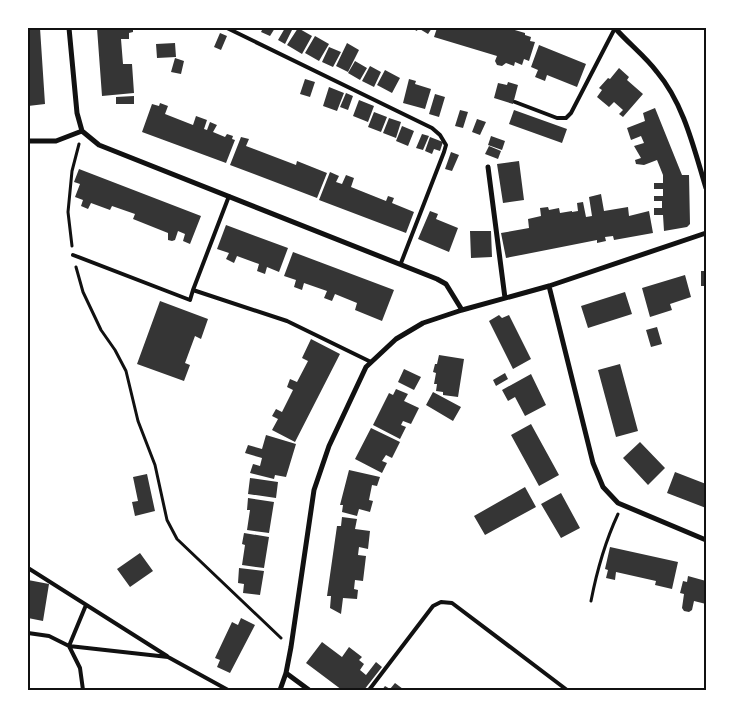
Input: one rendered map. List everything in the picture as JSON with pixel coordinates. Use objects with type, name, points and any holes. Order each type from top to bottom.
[{"type":"street","points":[[69,28],[77,113],[82,131],[99,145],[401,264],[446,284],[462,310]]},
{"type":"street","points":[[613,28],[658,72],[666,85],[682,115],[706,188]]},
{"type":"street","points":[[28,141],[56,141],[82,131]]},
{"type":"street","points":[[488,167],[505,298]]},
{"type":"street","points":[[280,690],[286,673],[291,647],[314,490],[329,446],[366,366],[396,338],[416,327],[462,310],[549,286],[706,233]]},
{"type":"street","points":[[549,286],[593,463],[603,487],[623,505],[706,540]]},
{"type":"street","points":[[286,673],[309,690]]},
{"type":"lane","points":[[227,28],[432,128],[440,135],[446,144],[444,152],[401,264]]},
{"type":"lane","points":[[515,102],[557,118],[566,118],[571,113],[613,28]]},
{"type":"lane","points":[[73,255],[190,300],[229,196]]},
{"type":"lane","points":[[193,290],[287,321],[371,362]]},
{"type":"lane","points":[[28,568],[168,657],[228,690]]},
{"type":"lane","points":[[369,690],[433,606],[446,601],[452,602],[567,690]]},
{"type":"lane","points":[[83,690],[80,668],[69,646],[86,605]]},
{"type":"lane","points":[[28,633],[49,636],[69,646],[168,657]]},
{"type":"path","points":[[82,131],[72,172],[68,212],[73,255],[83,292],[101,330],[115,350],[126,371],[138,421],[155,465],[167,520],[177,538],[291,647]]},
{"type":"path","points":[[591,601],[598,566],[607,537],[623,505]]},
{"type":"building","points":[[28,28],[40,28],[45,104],[28,106]]},
{"type":"building","points":[[97,28],[133,28],[133,32],[129,33],[129,39],[121,39],[123,64],[132,64],[134,93],[102,96]]},
{"type":"building","points":[[263,28],[275,28],[270,36],[261,32]]},
{"type":"building","points":[[285,28],[292,30],[285,44],[278,40]]},
{"type":"building","points":[[298,28],[312,36],[302,54],[287,45]]},
{"type":"building","points":[[418,28],[432,28],[428,34]]},
{"type":"building","points":[[437,28],[498,28],[506,30],[508,28],[525,33],[525,35],[531,37],[530,41],[535,42],[529,61],[524,59],[522,65],[515,62],[514,66],[506,63],[502,66],[497,65],[495,61],[497,56],[434,37]]},
{"type":"building","points":[[220,33],[227,36],[221,50],[214,47]]},
{"type":"building","points":[[315,36],[329,44],[319,61],[305,53]]},
{"type":"building","points":[[175,43],[176,57],[157,58],[156,44]]},
{"type":"building","points":[[347,43],[359,50],[348,72],[336,66]]},
{"type":"building","points":[[539,45],[586,64],[577,87],[547,75],[545,81],[535,77],[538,70],[531,67]]},
{"type":"building","points":[[329,47],[341,52],[333,67],[322,62]]},
{"type":"building","points":[[175,58],[184,61],[181,74],[171,72]]},
{"type":"building","points":[[355,61],[367,68],[360,80],[348,73]]},
{"type":"building","points":[[370,66],[381,72],[374,87],[362,81]]},
{"type":"building","points":[[619,68],[629,77],[627,80],[643,94],[623,117],[619,114],[623,110],[614,102],[609,107],[597,97],[602,90],[599,88]]},
{"type":"building","points":[[385,70],[400,78],[392,93],[377,85]]},
{"type":"building","points":[[305,79],[315,82],[310,97],[300,94]]},
{"type":"building","points":[[409,79],[416,81],[415,84],[431,89],[425,109],[403,103]]},
{"type":"building","points":[[508,82],[518,85],[513,104],[494,98],[498,83],[507,85]]},
{"type":"building","points":[[329,87],[344,93],[337,111],[323,106]]},
{"type":"building","points":[[346,93],[353,96],[348,110],[340,107]]},
{"type":"building","points":[[435,94],[445,97],[439,117],[429,114]]},
{"type":"building","points":[[134,96],[134,104],[116,104],[116,97]]},
{"type":"building","points":[[359,100],[374,106],[368,122],[353,116]]},
{"type":"building","points":[[160,103],[168,106],[165,114],[193,125],[196,116],[207,120],[204,129],[207,130],[210,122],[217,125],[213,132],[225,137],[227,134],[233,136],[232,139],[235,140],[226,163],[142,132],[152,104],[159,106]]},
{"type":"building","points":[[655,108],[682,175],[689,175],[690,224],[687,227],[664,231],[663,215],[654,215],[654,208],[662,208],[662,201],[654,201],[654,196],[663,196],[663,189],[654,189],[654,183],[663,183],[663,175],[657,160],[644,165],[636,164],[635,160],[641,158],[634,146],[644,143],[641,136],[631,140],[627,128],[645,121],[643,113]]},
{"type":"building","points":[[460,110],[468,112],[463,128],[455,126]]},
{"type":"building","points":[[514,110],[567,129],[562,143],[509,124]]},
{"type":"building","points":[[374,112],[387,117],[381,132],[368,127]]},
{"type":"building","points":[[389,118],[401,122],[396,138],[383,133]]},
{"type":"building","points":[[477,119],[486,122],[480,135],[472,132]]},
{"type":"building","points":[[402,126],[414,131],[408,146],[396,141]]},
{"type":"building","points":[[422,134],[429,136],[423,150],[416,148]]},
{"type":"building","points":[[491,136],[505,141],[502,150],[488,145]]},
{"type":"building","points":[[241,137],[249,139],[246,146],[296,165],[297,161],[327,173],[317,198],[230,165]]},
{"type":"building","points":[[430,137],[443,142],[440,151],[434,149],[432,154],[425,151]]},
{"type":"building","points":[[489,146],[501,151],[498,159],[485,154]]},
{"type":"building","points":[[451,152],[459,155],[452,171],[445,169]]},
{"type":"building","points":[[519,161],[524,200],[503,203],[497,164]]},
{"type":"building","points":[[79,169],[201,216],[190,244],[183,241],[185,234],[178,231],[175,240],[168,240],[168,233],[133,219],[135,214],[112,206],[110,210],[91,203],[88,209],[81,206],[83,200],[75,197],[80,184],[74,182]]},
{"type":"building","points":[[330,172],[339,176],[336,182],[342,184],[346,175],[354,178],[351,187],[386,201],[388,196],[394,198],[392,203],[414,212],[406,233],[319,200]]},
{"type":"building","points":[[601,194],[604,211],[628,207],[629,216],[649,211],[653,233],[614,240],[613,236],[605,237],[606,241],[597,243],[597,240],[506,258],[501,233],[529,228],[528,219],[541,216],[540,208],[548,207],[549,210],[559,208],[560,213],[572,212],[578,211],[577,203],[583,202],[586,217],[592,216],[589,197]]},
{"type":"building","points":[[430,211],[438,214],[436,219],[458,228],[449,252],[418,239]]},
{"type":"building","points":[[226,225],[288,248],[279,272],[267,267],[265,274],[257,271],[259,264],[237,256],[234,263],[226,259],[229,253],[217,249]]},
{"type":"building","points":[[470,231],[491,231],[492,257],[471,258]]},
{"type":"building","points":[[293,252],[394,290],[382,321],[355,310],[357,303],[335,294],[332,301],[324,298],[327,291],[304,283],[302,290],[294,287],[296,280],[284,276]]},
{"type":"building","points":[[701,271],[706,271],[706,286],[701,286]]},
{"type":"building","points":[[685,275],[691,297],[670,304],[672,310],[650,317],[642,288]]},
{"type":"building","points":[[625,292],[632,314],[588,328],[581,306]]},
{"type":"building","points":[[160,301],[208,319],[201,339],[195,336],[185,363],[190,365],[184,381],[137,364]]},
{"type":"building","points":[[499,315],[502,318],[509,315],[531,359],[513,369],[489,321]]},
{"type":"building","points":[[657,327],[662,344],[651,347],[646,330]]},
{"type":"building","points":[[311,339],[340,354],[295,442],[272,430],[278,419],[272,416],[276,409],[282,412],[293,390],[287,387],[290,379],[297,382],[308,361],[302,358]]},
{"type":"building","points":[[439,355],[464,359],[458,397],[443,395],[443,392],[436,391],[437,384],[434,384],[436,373],[433,372]]},
{"type":"building","points":[[620,364],[638,431],[616,437],[598,370]]},
{"type":"building","points":[[404,369],[421,377],[414,390],[398,382]]},
{"type":"building","points":[[505,373],[508,379],[496,386],[493,380]]},
{"type":"building","points":[[531,374],[546,405],[525,416],[515,397],[508,401],[502,390]]},
{"type":"building","points":[[396,389],[408,394],[404,401],[419,408],[411,424],[403,421],[401,425],[406,427],[400,439],[373,425],[389,393],[393,395]]},
{"type":"building","points":[[433,392],[461,407],[453,421],[426,405]]},
{"type":"building","points":[[531,424],[559,475],[539,486],[511,435]]},
{"type":"building","points":[[371,428],[400,442],[392,458],[386,455],[382,461],[387,463],[382,473],[355,459]]},
{"type":"building","points":[[266,435],[296,444],[286,477],[275,475],[274,479],[250,473],[253,464],[260,466],[262,458],[245,453],[248,445],[262,449]]},
{"type":"building","points":[[640,442],[665,468],[648,485],[623,458]]},
{"type":"building","points":[[349,470],[380,477],[377,486],[372,485],[369,500],[373,501],[370,512],[359,509],[357,516],[342,512],[343,505],[340,505]]},
{"type":"building","points":[[675,472],[706,484],[706,508],[667,493]]},
{"type":"building","points":[[147,474],[155,511],[135,516],[132,502],[138,501],[133,477]]},
{"type":"building","points":[[250,478],[278,482],[276,498],[248,494]]},
{"type":"building","points":[[525,487],[536,507],[485,535],[474,516]]},
{"type":"building","points":[[561,493],[580,528],[561,538],[541,504]]},
{"type":"building","points":[[248,498],[274,502],[269,533],[247,530],[250,510],[247,510]]},
{"type":"building","points":[[342,517],[357,519],[355,529],[370,531],[368,549],[359,547],[358,555],[366,556],[363,581],[355,580],[354,589],[358,590],[357,599],[343,598],[341,614],[330,608],[331,596],[327,596],[337,526],[341,526]]},
{"type":"building","points":[[244,533],[269,537],[264,568],[242,565],[245,545],[242,544]]},
{"type":"building","points":[[610,547],[678,562],[672,589],[655,585],[656,581],[616,572],[615,580],[606,578],[608,570],[605,569]]},
{"type":"building","points":[[140,553],[153,571],[130,587],[117,569]]},
{"type":"building","points":[[239,568],[264,571],[260,595],[243,593],[244,584],[238,583]]},
{"type":"building","points":[[688,576],[706,581],[706,604],[694,601],[692,610],[689,612],[684,611],[682,608],[684,594],[680,593],[683,581],[687,582]]},
{"type":"building","points":[[28,580],[49,584],[43,621],[28,618]]},
{"type":"building","points":[[241,618],[255,625],[230,673],[217,667],[220,660],[215,658],[232,622],[238,625]]},
{"type":"building","points":[[322,642],[342,657],[349,647],[362,657],[359,660],[364,664],[360,670],[366,675],[376,662],[382,667],[364,690],[342,690],[306,663]]},
{"type":"building","points":[[395,683],[403,689],[382,690],[385,686],[390,689]]}]
